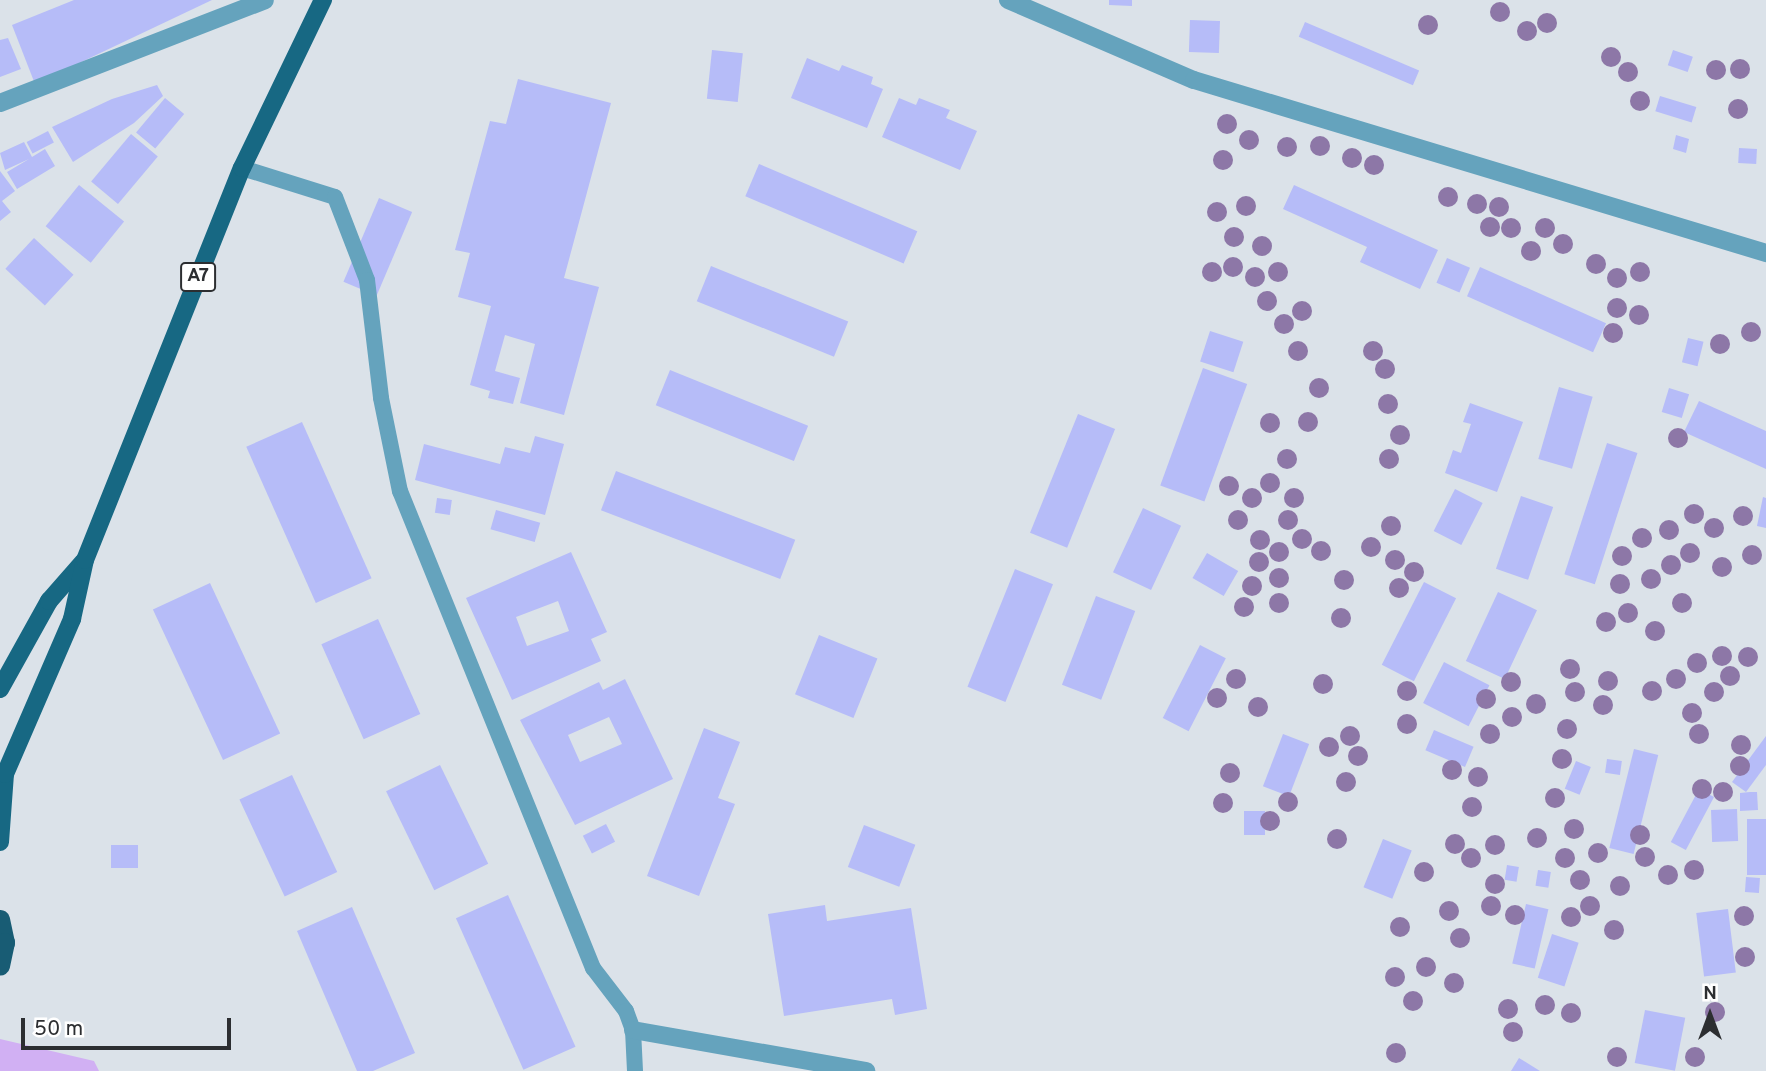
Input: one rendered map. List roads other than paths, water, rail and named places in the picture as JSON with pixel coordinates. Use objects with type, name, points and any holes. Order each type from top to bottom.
[{"type":"highway","points":[[0,919],[5,942],[0,965]]},
{"type":"main road","name":"A7","points":[[0,842],[5,774],[72,619],[85,560],[242,168],[323,0]]},
{"type":"main road","name":"A7","points":[[0,689],[48,601],[85,560]]},
{"type":"street","points":[[0,103],[265,0]]},
{"type":"street","points":[[1008,0],[1194,79],[1766,253]]},
{"type":"street","points":[[633,1030],[866,1071]]},
{"type":"lane","points":[[242,168],[335,197],[367,280],[381,398],[400,491],[593,968],[626,1011],[633,1030],[635,1071]]}]
